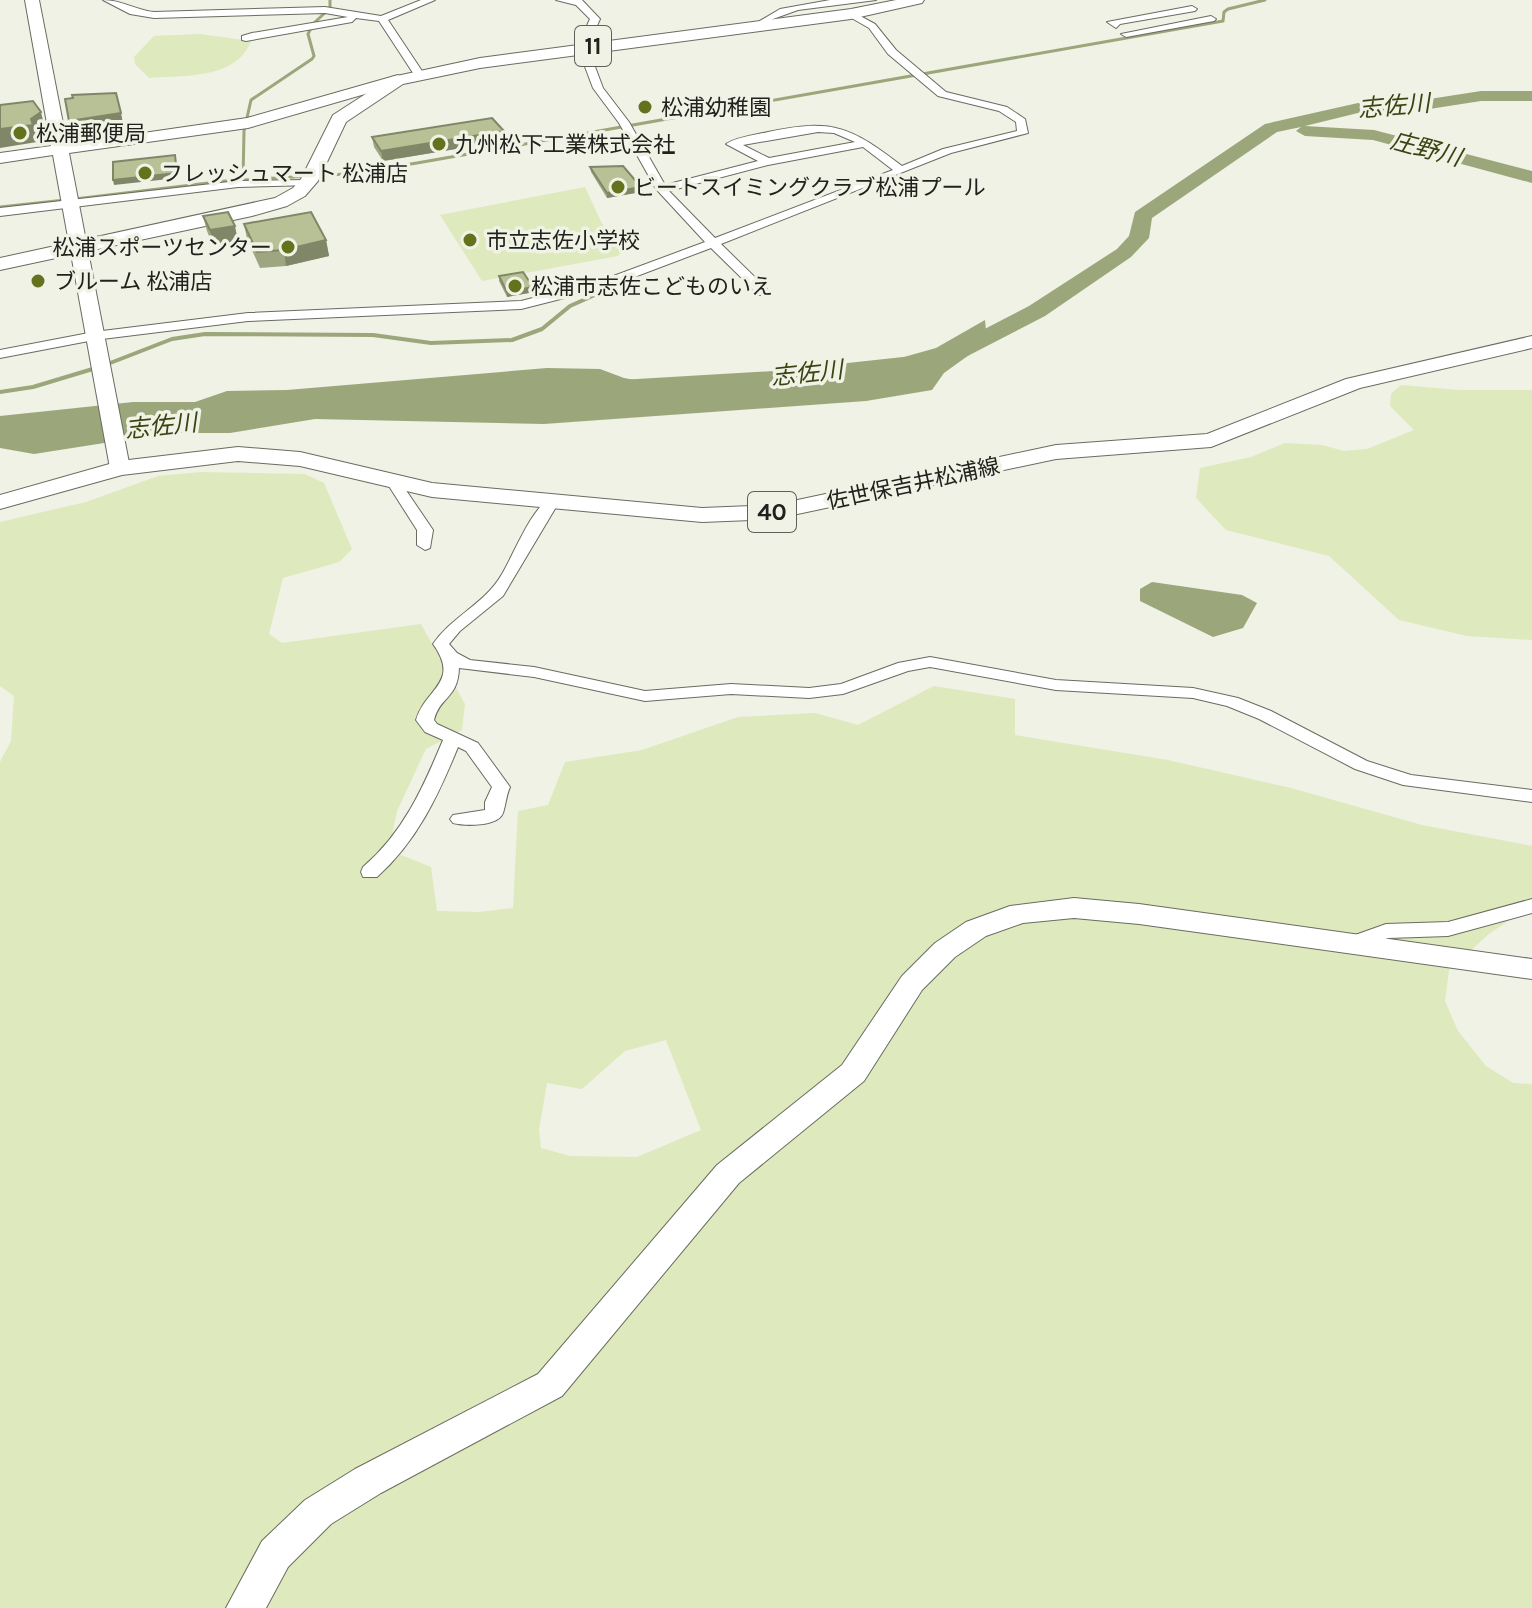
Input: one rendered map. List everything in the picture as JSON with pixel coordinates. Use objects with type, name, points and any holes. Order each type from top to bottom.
[{"type":"main road","name":"11","points":[[310,178],[339,119],[363,100],[398,80],[592,47],[851,14],[914,0]]},
{"type":"main road","points":[[0,264],[252,211],[281,202],[310,178]]},
{"type":"main road","name":"佐世保吉井松浦線","points":[[0,502],[118,462],[238,454],[300,459],[432,490],[702,515],[774,512],[1056,452],[1211,440],[1384,374],[1532,342]]},
{"type":"street","points":[[32,0],[46,105],[61,150],[71,199],[77,247],[118,462]]},
{"type":"street","points":[[108,0],[133,12],[154,15],[329,10],[382,19],[430,0]]},
{"type":"street","points":[[561,0],[579,2],[595,19],[590,30],[598,88],[626,125],[662,189],[763,292]]},
{"type":"street","points":[[758,25],[768,16],[797,6],[871,0]]},
{"type":"street","points":[[893,0],[914,0]]},
{"type":"street","points":[[1126,34],[1215,21],[1176,0]]},
{"type":"street","points":[[1116,25],[1112,22],[1192,9]]},
{"type":"street","points":[[0,354],[94,336],[248,317],[521,305],[604,284],[947,151],[1023,133],[1021,121],[1003,109],[942,94],[892,52],[872,26],[851,14]]},
{"type":"street","points":[[246,38],[255,33],[310,27],[362,15]]},
{"type":"street","points":[[382,19],[419,74]]},
{"type":"street","points":[[0,158],[243,124],[398,80]]},
{"type":"street","points":[[769,162],[732,144],[824,127],[855,134],[900,170]]},
{"type":"street","points":[[662,189],[769,162],[865,143]]},
{"type":"street","points":[[0,212],[242,175],[310,178]]},
{"type":"street","points":[[71,199],[310,178]]},
{"type":"street","points":[[394,483],[425,530],[425,545]]},
{"type":"street","points":[[552,502],[528,536],[504,585],[485,606],[448,631],[441,644],[451,657],[466,665],[534,672],[645,696],[731,689],[809,693],[843,689],[904,667],[930,662],[1056,685],[1193,693],[1232,702],[1265,715],[1361,765],[1409,781],[1532,796]]},
{"type":"street","points":[[451,657],[450,685],[427,712],[425,720],[431,728],[472,747],[501,787],[494,802],[494,813],[485,817],[459,819]]},
{"type":"street","points":[[370,872],[396,849],[426,801],[453,738]]},
{"type":"street","points":[[1351,944],[1386,931],[1448,929],[1532,906]]},
{"type":"street","points":[[245,1608],[275,1554],[318,1512],[368,1481],[550,1385],[728,1174],[853,1073],[912,983],[945,950],[976,929],[1020,913],[1074,908],[1139,914],[1532,969]]},
{"type":"shaded area","points":[[200,34],[251,41],[244,54],[234,63],[208,73],[149,78],[135,64],[134,57],[154,36]]},
{"type":"shaded area","points":[[585,187],[604,228],[622,251],[618,256],[482,281],[440,215]]},
{"type":"shaded area","points":[[1401,385],[1461,390],[1532,390],[1532,640],[1467,636],[1399,620],[1329,556],[1226,530],[1196,498],[1200,468],[1251,457],[1285,443],[1322,445],[1344,451],[1367,449],[1414,430],[1390,406],[1391,394]]},
{"type":"shaded area","points":[[201,472],[305,474],[324,483],[352,549],[339,562],[283,578],[269,634],[282,643],[421,624],[465,704],[462,730],[426,749],[397,811],[389,850],[431,867],[437,911],[479,912],[513,908],[518,811],[548,805],[565,762],[642,750],[738,717],[815,713],[858,725],[934,686],[1015,699],[1015,735],[1168,760],[1291,788],[1422,825],[1532,846],[1532,906],[1490,933],[1449,970],[1445,1001],[1458,1031],[1486,1066],[1513,1083],[1532,1084],[1532,1608],[0,1608],[0,762],[11,741],[14,696],[0,686],[0,522],[86,502],[158,476]],"holes":[[[666,1040],[701,1130],[637,1157],[570,1156],[541,1148],[539,1130],[547,1083],[582,1089],[625,1051]]]},
{"type":"water","points":[[985,320],[987,342],[944,373],[932,390],[866,401],[544,424],[315,419],[230,433],[168,433],[34,454],[0,448],[0,416],[133,402],[195,402],[227,391],[287,390],[547,368],[600,369],[624,378],[679,388],[847,373],[936,348]]},
{"type":"water","points":[[1152,582],[1242,595],[1257,603],[1243,628],[1213,637],[1140,601],[1140,589]]},
{"type":"building","points":[[116,93],[121,113],[69,121],[65,99],[73,98],[72,95]]},
{"type":"building","points":[[33,101],[41,112],[31,119],[33,125],[0,129],[0,105]]},
{"type":"building","points":[[492,118],[504,131],[381,151],[372,137]]},
{"type":"building","name":"フレッシュマート 松浦店","points":[[175,155],[177,173],[113,180],[113,162]]},
{"type":"building","name":"ビートスイミングクラブ松浦プール","points":[[623,166],[641,187],[607,193],[590,167]]},
{"type":"building","points":[[228,212],[235,226],[210,230],[203,216]]},
{"type":"building","points":[[311,212],[326,240],[284,250],[257,252],[244,224]]},
{"type":"building","name":"松浦市志佐こどものいえ","points":[[523,272],[533,287],[507,292],[499,276]]},
{"type":"waterway","points":[[243,180],[244,131],[251,100],[312,59],[314,56],[308,34],[313,24],[330,8],[330,0]]},
{"type":"waterway","points":[[243,180],[346,174],[417,163],[1223,21],[1224,12],[1228,9],[1265,0]]},
{"type":"waterway","name":"志佐川","points":[[950,356],[1037,311],[1124,253],[1139,238],[1142,216],[1271,128],[1358,108],[1423,105],[1481,96],[1532,96]]},
{"type":"waterway","name":"庄野川","points":[[1305,131],[1374,135],[1532,177]]},
{"type":"waterway","points":[[75,199],[243,180]]},
{"type":"waterway","points":[[0,207],[65,200]]},
{"type":"waterway","points":[[105,365],[172,339],[205,334],[373,335],[431,343],[512,340],[542,329],[570,306],[615,286]]},
{"type":"waterway","name":"志佐川","points":[[620,387],[774,378],[903,364]]},
{"type":"waterway","points":[[0,392],[33,387],[96,368]]},
{"type":"place","name":"松浦幼稚園","points":[[645,107]]},
{"type":"place","name":"松浦郵便局","points":[[20,133]]},
{"type":"place","name":"九州松下工業株式会社","points":[[439,144]]},
{"type":"place","name":"フレッシュマート 松浦店","points":[[145,173]]},
{"type":"place","name":"ビートスイミングクラブ松浦プール","points":[[618,187]]},
{"type":"place","name":"市立志佐小学校","points":[[470,240]]},
{"type":"place","name":"松浦スポーツセンター","points":[[288,247]]},
{"type":"place","name":"ブルーム 松浦店","points":[[38,281]]},
{"type":"place","name":"松浦市志佐こどものいえ","points":[[515,286]]}]
